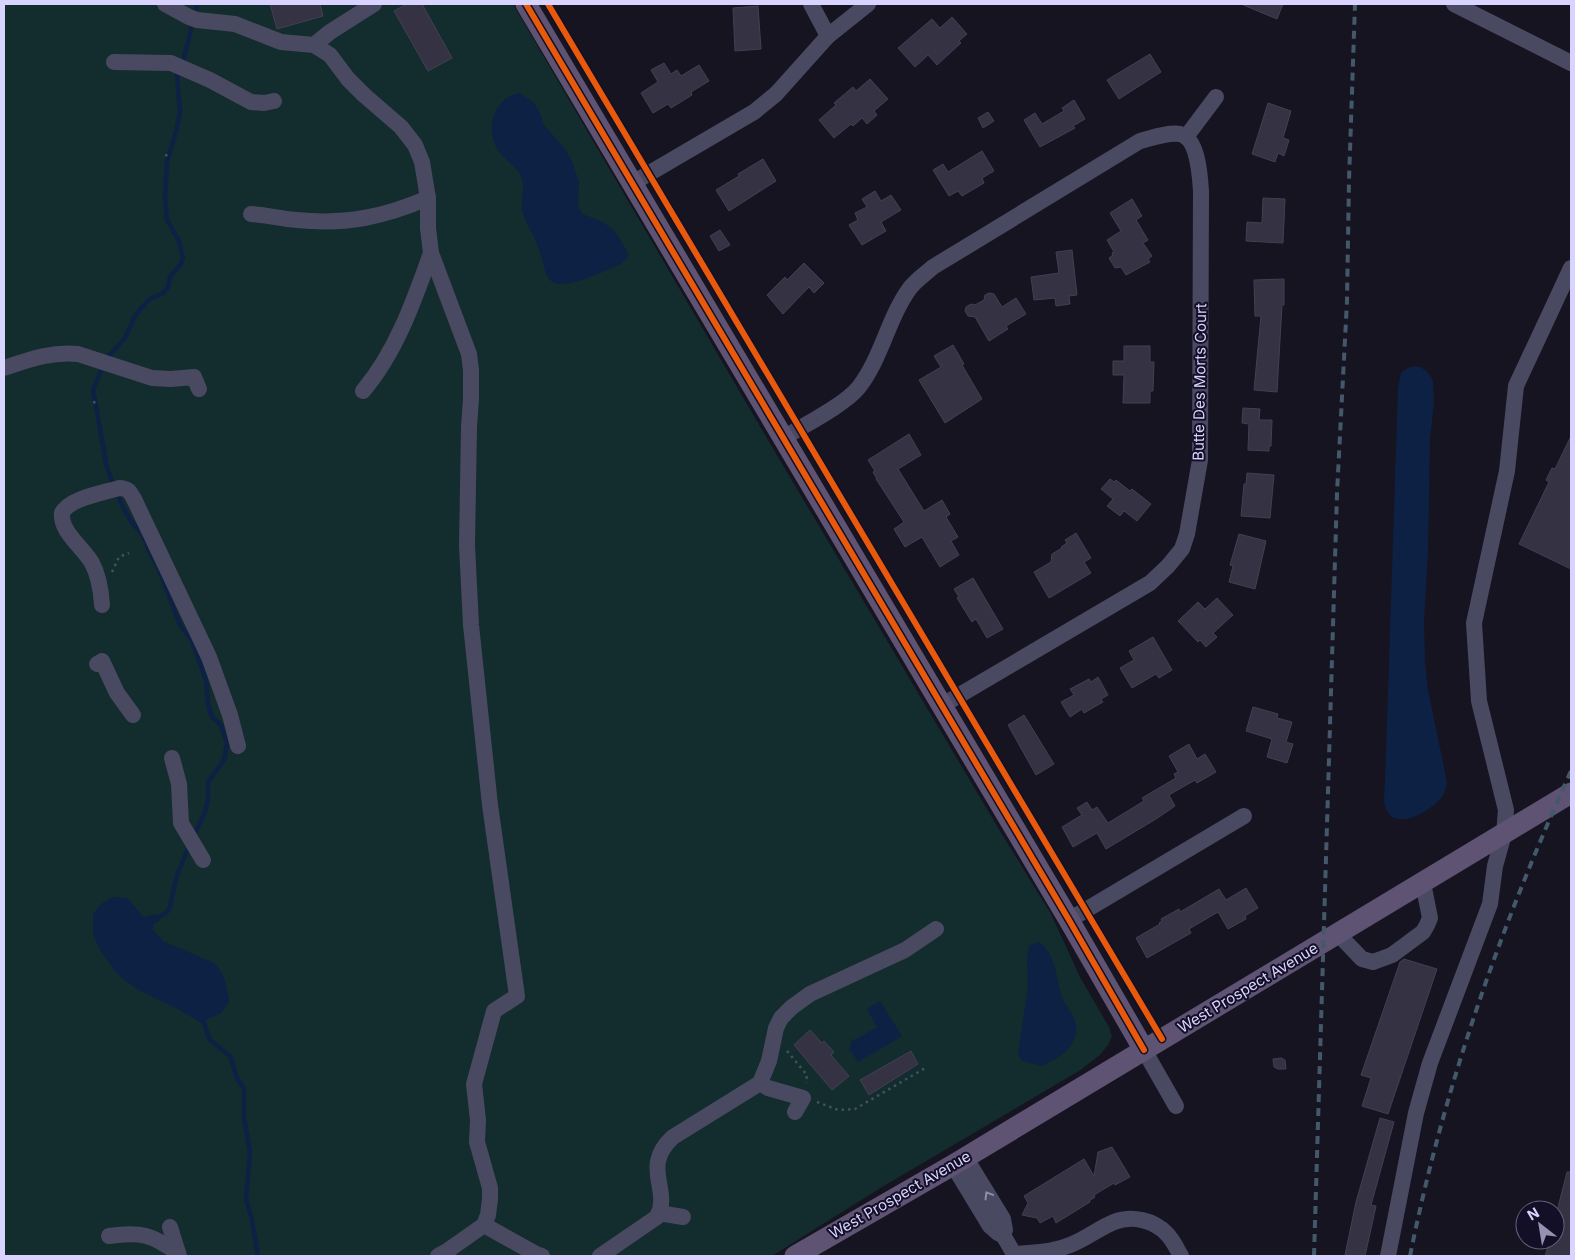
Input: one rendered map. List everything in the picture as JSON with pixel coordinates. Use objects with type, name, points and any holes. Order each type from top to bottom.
[{"type":"main road","points":[[526,4],[1069,920],[1144,1050]]},
{"type":"main road","name":"West Prospect Avenue","points":[[795,1256],[959,1161],[1571,794]]},
{"type":"street","points":[[165,4],[194,19],[235,24],[281,42],[314,45],[330,55],[348,79],[401,127],[415,145],[422,162],[428,198],[428,228],[431,253],[469,354],[472,399],[469,426],[467,512],[471,625],[490,805],[517,996],[494,1011],[474,1084],[478,1120],[477,1142],[490,1188],[488,1215],[484,1225],[447,1252],[438,1256]]},
{"type":"street","points":[[314,45],[330,32],[374,4]]},
{"type":"street","points":[[811,4],[828,36]]},
{"type":"street","points":[[631,184],[754,112],[776,94],[828,36],[868,4]]},
{"type":"street","points":[[1454,4],[1571,63]]},
{"type":"street","points":[[114,62],[165,62],[210,80],[251,102],[264,103],[274,101]]},
{"type":"street","points":[[783,438],[834,407],[858,388],[876,357],[896,312],[911,287],[933,267],[1140,141],[1179,134],[1186,137],[1216,97]]},
{"type":"street","name":"Butte Des Morts Court","points":[[941,706],[1150,583],[1182,549],[1187,534],[1200,460],[1201,191],[1195,150],[1186,137]]},
{"type":"street","points":[[252,214],[298,220],[353,220],[381,216],[428,198]]},
{"type":"street","points":[[363,391],[375,377],[397,339],[431,253]]},
{"type":"street","points":[[1388,1256],[1416,1113],[1430,1063],[1490,904],[1495,866],[1504,834],[1506,810],[1479,701],[1474,623],[1507,471],[1516,386],[1571,268]]},
{"type":"street","points":[[4,368],[32,359],[59,354],[78,354],[152,378],[194,377],[199,389]]},
{"type":"street","points":[[102,605],[97,574],[93,565],[63,525],[62,513],[75,502],[117,489],[128,489],[200,634],[230,715],[238,746]]},
{"type":"street","points":[[97,664],[102,661],[117,694],[133,715]]},
{"type":"street","points":[[172,758],[179,784],[181,826],[201,858]]},
{"type":"street","points":[[1069,920],[1244,816]]},
{"type":"street","points":[[1338,934],[1362,959],[1374,962],[1392,955],[1423,932],[1427,926],[1430,918],[1423,883]]},
{"type":"street","points":[[600,1256],[654,1220],[659,1213],[661,1197],[656,1171],[658,1161],[667,1142],[760,1084],[769,1061],[775,1033],[781,1018],[810,994],[905,950],[936,929]]},
{"type":"street","points":[[1144,1050],[1176,1106]]},
{"type":"street","points":[[760,1084],[799,1105]]},
{"type":"street","points":[[959,1161],[1003,1219],[1005,1230],[1003,1234],[1013,1255],[1057,1250],[1073,1244],[1114,1222],[1128,1218],[1154,1224],[1170,1238],[1181,1256]]},
{"type":"street","points":[[659,1213],[683,1217]]},
{"type":"street","points":[[484,1225],[542,1256]]},
{"type":"street","points":[[170,1227],[179,1255]]},
{"type":"street","points":[[109,1236],[129,1233],[150,1236],[179,1255]]},
{"type":"path","points":[[165,155],[171,156]]},
{"type":"path","points":[[93,402],[98,403]]},
{"type":"path","points":[[116,565],[119,558],[129,553]]},
{"type":"path","points":[[775,1033],[807,1076],[799,1105],[823,1103],[838,1110],[855,1109],[927,1067]]},
{"type":"green space","points":[[4,4],[513,4],[765,435],[1051,914],[1080,977],[1109,1027],[1112,1036],[1100,1055],[1079,1071],[882,1187],[772,1256],[4,1256]]},
{"type":"water","points":[[520,93],[534,103],[544,125],[565,149],[572,161],[579,182],[578,205],[582,214],[601,221],[614,230],[627,251],[628,257],[621,264],[587,278],[567,283],[559,284],[551,281],[548,277],[538,247],[523,214],[522,179],[517,170],[498,150],[492,133],[494,115],[498,107],[511,96]]},
{"type":"water","points":[[1414,366],[1427,371],[1433,381],[1434,403],[1430,438],[1428,553],[1424,623],[1425,663],[1428,690],[1447,782],[1444,794],[1437,803],[1421,813],[1404,819],[1396,818],[1389,814],[1384,798],[1398,388],[1401,373]]},
{"type":"water","points":[[113,897],[127,898],[144,917],[157,914],[160,920],[154,924],[152,929],[163,941],[214,963],[218,967],[225,981],[229,1002],[221,1013],[208,1019],[203,1024],[141,991],[125,981],[115,971],[100,950],[93,934],[93,914],[101,904]]},
{"type":"water","points":[[1038,942],[1044,946],[1052,959],[1062,997],[1073,1015],[1076,1025],[1073,1042],[1066,1051],[1058,1058],[1042,1066],[1022,1061],[1018,1055],[1028,986],[1027,961],[1029,946]]},
{"type":"water","points":[[880,1001],[902,1036],[858,1062],[852,1052],[849,1052],[852,1039],[855,1040],[877,1027],[867,1009]]},
{"type":"building","points":[[270,4],[320,4],[323,16],[277,29]]},
{"type":"building","points":[[407,4],[422,4],[452,58],[428,71],[394,11]]},
{"type":"building","points":[[1241,4],[1283,4],[1277,19]]},
{"type":"building","points":[[758,6],[761,49],[735,51],[733,8]]},
{"type":"building","points":[[952,17],[967,34],[959,41],[961,43],[937,65],[928,55],[915,67],[898,48],[932,19],[940,28]]},
{"type":"building","points":[[1150,54],[1161,72],[1119,99],[1107,80]]},
{"type":"building","points":[[664,63],[671,74],[677,70],[681,76],[699,65],[709,81],[691,92],[692,95],[671,108],[668,104],[653,113],[641,93],[658,82],[651,70]]},
{"type":"building","points":[[870,79],[888,99],[874,111],[877,115],[867,124],[862,118],[853,126],[851,124],[834,138],[819,120],[836,105],[834,103],[853,87],[856,91]]},
{"type":"building","points":[[1074,100],[1085,119],[1073,126],[1075,128],[1040,147],[1024,120],[1035,113],[1042,124],[1064,111],[1062,108]]},
{"type":"building","points":[[1268,103],[1291,111],[1283,138],[1289,140],[1284,156],[1278,153],[1275,162],[1252,154]]},
{"type":"building","points":[[988,112],[994,121],[983,128],[978,118]]},
{"type":"building","points":[[982,151],[994,171],[982,178],[984,183],[962,196],[958,191],[949,196],[933,170],[943,164],[948,172]]},
{"type":"building","points":[[763,159],[776,181],[729,211],[716,190]]},
{"type":"building","points":[[875,191],[881,201],[891,195],[901,210],[881,222],[886,231],[862,245],[849,225],[858,220],[855,213],[867,207],[862,199]]},
{"type":"building","points":[[1263,198],[1285,199],[1283,243],[1246,241],[1247,222],[1262,223]]},
{"type":"building","points":[[1132,199],[1142,216],[1136,220],[1148,240],[1143,243],[1152,256],[1148,259],[1150,262],[1126,275],[1121,267],[1115,268],[1109,258],[1114,252],[1107,240],[1121,231],[1110,213]]},
{"type":"building","points":[[720,230],[730,245],[719,251],[710,236]]},
{"type":"building","points":[[1072,250],[1077,295],[1069,296],[1070,304],[1056,306],[1055,298],[1034,300],[1031,277],[1059,273],[1056,252]]},
{"type":"building","points":[[804,263],[824,283],[814,293],[809,287],[783,314],[767,295],[785,277],[787,280]]},
{"type":"building","points":[[1284,279],[1284,305],[1282,305],[1277,392],[1254,390],[1261,316],[1255,316],[1254,280]]},
{"type":"building","points":[[989,293],[994,294],[1002,307],[1016,298],[1026,314],[1006,326],[1008,329],[989,341],[975,317],[968,316],[965,311],[966,307],[971,304],[975,305],[984,300],[985,295]]},
{"type":"building","points":[[953,345],[964,364],[962,365],[982,399],[945,423],[919,380],[941,367],[934,356]]},
{"type":"building","points":[[1124,346],[1150,346],[1150,362],[1154,362],[1153,391],[1150,391],[1150,403],[1123,403],[1124,375],[1113,375],[1113,361],[1124,361]]},
{"type":"building","points":[[1243,408],[1260,409],[1259,420],[1272,420],[1271,446],[1269,446],[1269,451],[1248,450],[1249,424],[1242,423]]},
{"type":"building","points":[[909,434],[921,455],[898,469],[924,511],[942,500],[950,514],[946,517],[958,537],[951,541],[959,555],[940,567],[922,537],[905,547],[894,529],[904,522],[876,479],[873,472],[875,471],[868,460]]},
{"type":"building","points":[[1571,436],[1571,569],[1519,544],[1549,482],[1546,480],[1552,468],[1555,469]]},
{"type":"building","points":[[1247,473],[1274,475],[1270,518],[1241,516]]},
{"type":"building","points":[[1110,479],[1114,482],[1116,480],[1130,491],[1132,489],[1151,504],[1137,521],[1124,511],[1120,516],[1107,506],[1113,499],[1101,489]]},
{"type":"building","points":[[1076,533],[1091,558],[1084,562],[1091,573],[1049,598],[1034,572],[1051,562],[1052,554],[1062,548],[1067,543],[1065,540]]},
{"type":"building","points":[[1239,534],[1266,541],[1255,589],[1229,582],[1233,566],[1230,565]]},
{"type":"building","points":[[973,578],[1003,629],[987,638],[976,619],[972,622],[957,598],[959,597],[954,589]]},
{"type":"building","points":[[1217,598],[1233,615],[1213,633],[1217,637],[1206,647],[1200,640],[1198,642],[1178,621],[1198,602],[1205,609]]},
{"type":"building","points":[[1153,637],[1172,670],[1159,678],[1156,674],[1132,688],[1120,668],[1134,660],[1129,651]]},
{"type":"building","points":[[1098,677],[1108,695],[1101,699],[1103,702],[1084,713],[1082,709],[1070,717],[1061,702],[1074,695],[1070,689],[1089,679],[1091,682]]},
{"type":"building","points":[[1253,707],[1278,714],[1277,718],[1292,722],[1286,742],[1293,744],[1287,763],[1267,757],[1272,739],[1246,731]]},
{"type":"building","points":[[1024,715],[1054,764],[1036,775],[1008,725]]},
{"type":"building","points":[[1189,744],[1197,759],[1205,754],[1216,772],[1197,783],[1195,780],[1169,795],[1175,806],[1106,849],[1097,833],[1073,847],[1062,827],[1082,815],[1077,808],[1087,802],[1092,810],[1097,807],[1108,823],[1144,801],[1142,798],[1176,778],[1174,774],[1178,772],[1169,756]]},
{"type":"building","points":[[1246,888],[1258,908],[1245,916],[1246,919],[1228,929],[1218,912],[1189,929],[1191,933],[1147,958],[1136,938],[1160,924],[1161,919],[1179,909],[1180,912],[1219,889],[1226,900]]},
{"type":"building","points":[[1404,959],[1437,969],[1388,1114],[1362,1106],[1371,1078],[1361,1075],[1400,962]]},
{"type":"building","points":[[810,1030],[834,1052],[831,1055],[849,1076],[832,1090],[794,1045]]},
{"type":"building","points":[[911,1051],[918,1064],[869,1095],[860,1080]]},
{"type":"building","points":[[1281,1058],[1285,1060],[1286,1069],[1274,1067],[1273,1059]]},
{"type":"building","points":[[1380,1118],[1394,1122],[1371,1205],[1376,1206],[1365,1256],[1345,1255],[1356,1202]]},
{"type":"building","points":[[1112,1147],[1130,1177],[1115,1185],[1114,1183],[1094,1195],[1095,1197],[1090,1202],[1056,1223],[1053,1216],[1040,1223],[1037,1218],[1022,1215],[1028,1203],[1024,1196],[1084,1159],[1094,1176],[1098,1152]]},
{"type":"building","points":[[1567,1172],[1571,1172],[1571,1256],[1545,1256],[1547,1250],[1565,1250],[1565,1200],[1560,1200]]},
{"type":"waterway","points":[[195,15],[197,4]]},
{"type":"waterway","points":[[106,359],[125,338],[135,316],[143,306],[150,299],[163,293],[168,287],[170,277],[183,259],[179,241],[167,220],[165,198],[167,161],[180,112],[177,76],[183,62],[193,22]]},
{"type":"waterway","points":[[103,366],[93,390],[107,468],[122,505],[131,521],[143,535],[158,567],[180,625],[192,641],[206,680],[208,704],[212,717],[221,725],[227,744],[224,760],[208,782],[208,800],[205,812],[194,835]]},
{"type":"waterway","points":[[154,920],[166,913],[170,907],[176,878],[190,844]]},
{"type":"waterway","points":[[203,1019],[209,1039],[231,1057],[236,1076],[244,1089],[244,1118],[250,1152],[246,1199],[252,1220],[258,1256]]},
{"type":"railway","points":[[1314,1256],[1337,493],[1347,301],[1355,4]]},
{"type":"railway","points":[[1410,1256],[1440,1131],[1477,1009],[1521,889],[1571,771]]},
{"type":"cycle path","points":[[526,4],[1069,920],[1144,1050]]},
{"type":"cycle path","points":[[548,4],[1162,1039]]}]
